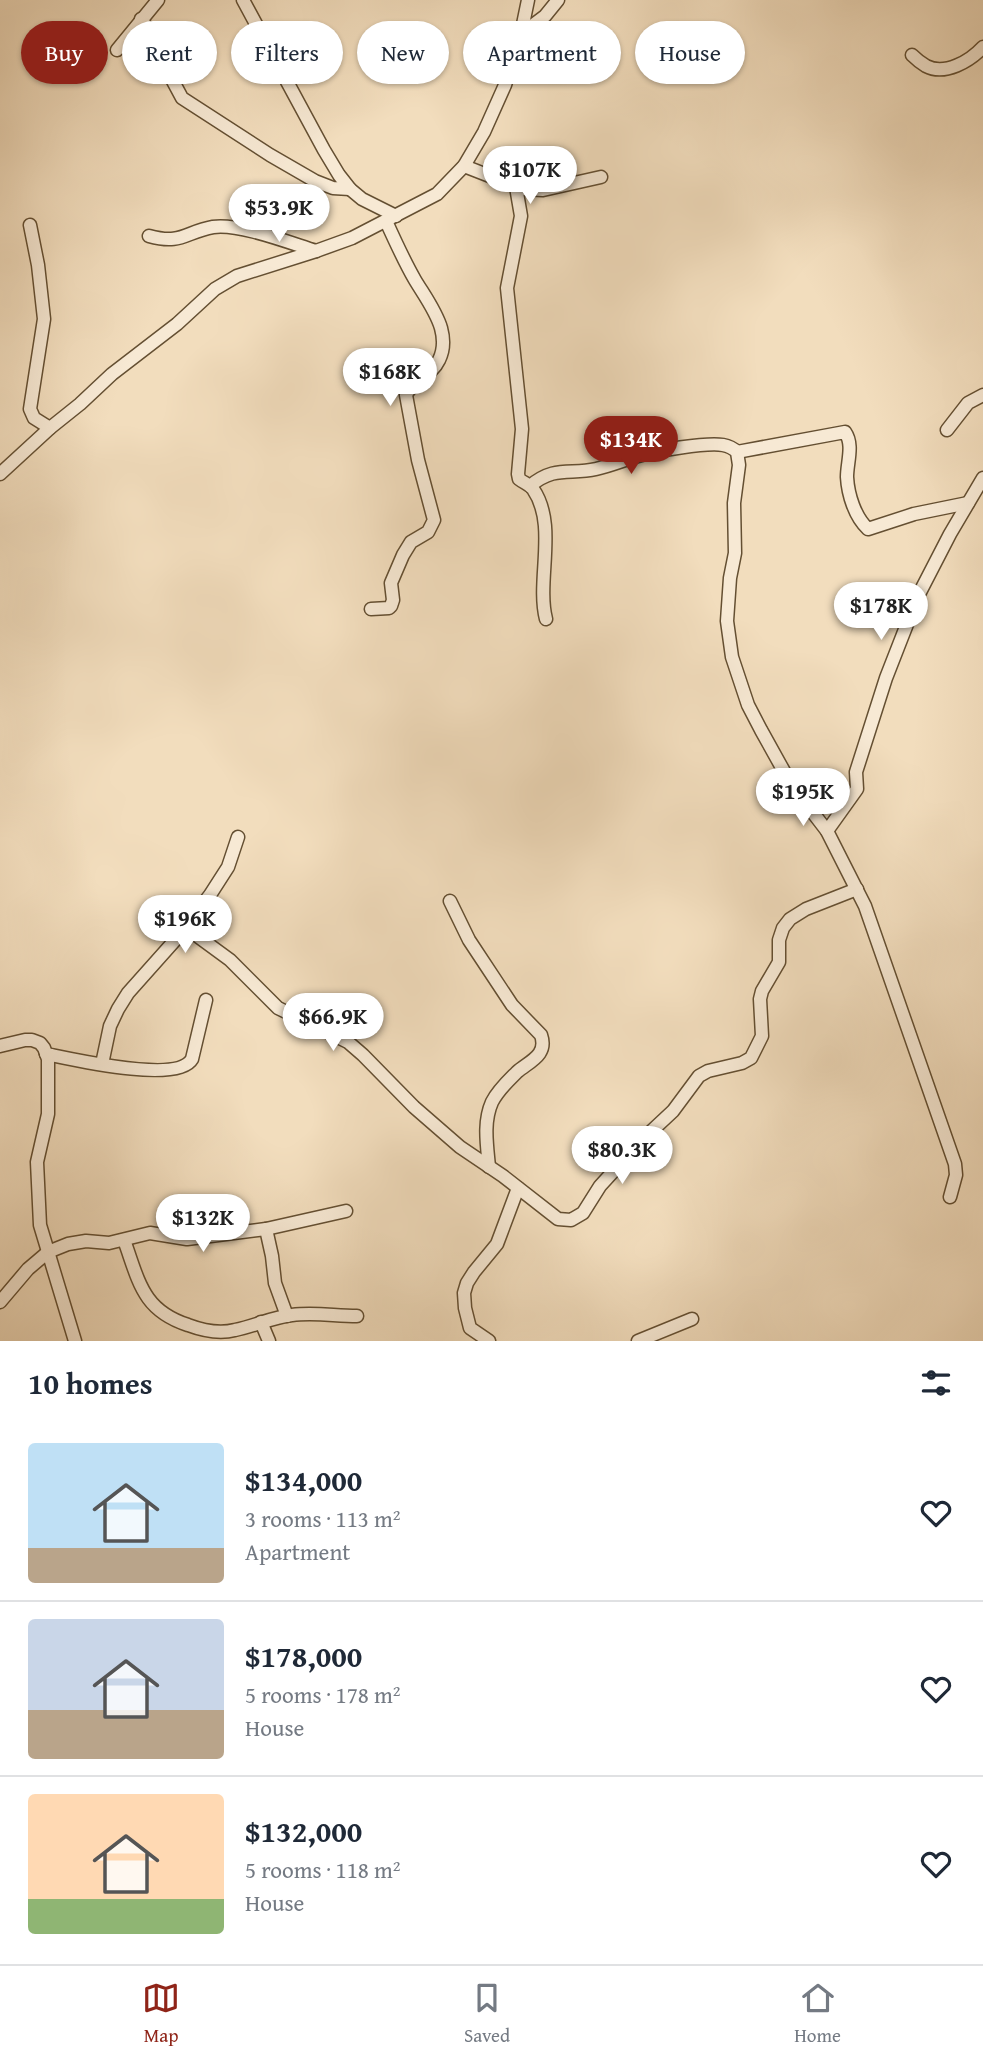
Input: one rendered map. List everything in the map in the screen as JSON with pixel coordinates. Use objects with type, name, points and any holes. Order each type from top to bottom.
[{"type":"street","points":[[117,50],[158,0]]},
{"type":"street","points":[[243,0],[324,150],[349,189],[391,219],[401,254],[438,321],[443,344],[435,368],[410,388],[406,395],[433,523],[428,532],[411,542],[402,555],[391,583],[391,606],[371,609]]},
{"type":"street","points":[[524,21],[527,0]]},
{"type":"street","points":[[539,21],[558,0]]},
{"type":"street","points":[[141,19],[164,52],[167,70],[182,98],[315,181],[333,188],[349,189]]},
{"type":"street","points":[[912,55],[926,66],[940,69],[956,66],[977,54],[983,47]]},
{"type":"street","points":[[0,474],[124,363],[177,324],[215,289],[237,276],[352,238],[437,194],[464,166],[484,132],[505,84]]},
{"type":"street","points":[[464,166],[516,187],[543,190],[601,177]]},
{"type":"street","points":[[516,187],[521,216],[507,288],[522,429],[518,474],[522,481],[530,485],[541,511],[545,537],[543,607],[546,619]]},
{"type":"street","points":[[30,225],[38,265],[44,332],[30,409],[33,418],[50,428]]},
{"type":"street","points":[[149,236],[162,240],[175,239],[213,227],[222,227],[316,251]]},
{"type":"street","points":[[947,430],[968,404],[983,395]]},
{"type":"street","points":[[530,485],[555,472],[594,470],[639,455],[717,444],[727,445],[737,452],[845,432],[850,446],[847,476],[849,492],[860,519],[868,529],[914,514],[968,503]]},
{"type":"street","points":[[737,452],[739,465],[734,503],[735,553],[727,621],[732,657],[748,705],[791,784],[827,831],[865,906],[955,1164],[956,1175],[950,1197]]},
{"type":"street","points":[[827,831],[857,789],[856,772],[897,647],[918,596],[983,478]]},
{"type":"street","points":[[102,1064],[110,1026],[118,1009],[128,993],[210,895],[228,867],[238,837]]},
{"type":"street","points":[[185,927],[230,960],[278,1008],[348,1042],[414,1107],[460,1147],[558,1219],[571,1220],[583,1213],[600,1186],[673,1111],[699,1076],[751,1058],[761,1036],[762,991],[779,962],[779,940],[790,919],[806,909],[857,889]]},
{"type":"street","points":[[450,901],[474,948],[512,1005],[541,1035],[543,1041],[538,1057],[500,1089],[492,1102],[486,1127],[489,1167]]},
{"type":"street","points":[[46,1054],[141,1069],[170,1069],[188,1064],[192,1059],[206,1000]]},
{"type":"street","points":[[0,1046],[32,1040],[40,1043],[46,1054],[49,1068],[48,1114],[37,1162],[41,1235],[75,1341]]},
{"type":"street","points":[[489,1341],[470,1328],[464,1293],[474,1272],[496,1244],[518,1188]]},
{"type":"street","points":[[0,1302],[28,1269],[48,1252],[77,1242],[109,1244],[143,1233],[187,1239],[266,1229],[346,1211]]},
{"type":"street","points":[[266,1229],[275,1283],[287,1315]]},
{"type":"street","points":[[124,1240],[143,1290],[151,1303],[178,1322],[221,1332],[287,1315],[357,1316]]},
{"type":"street","points":[[638,1341],[692,1319]]},
{"type":"street","points":[[261,1321],[269,1341]]}]
